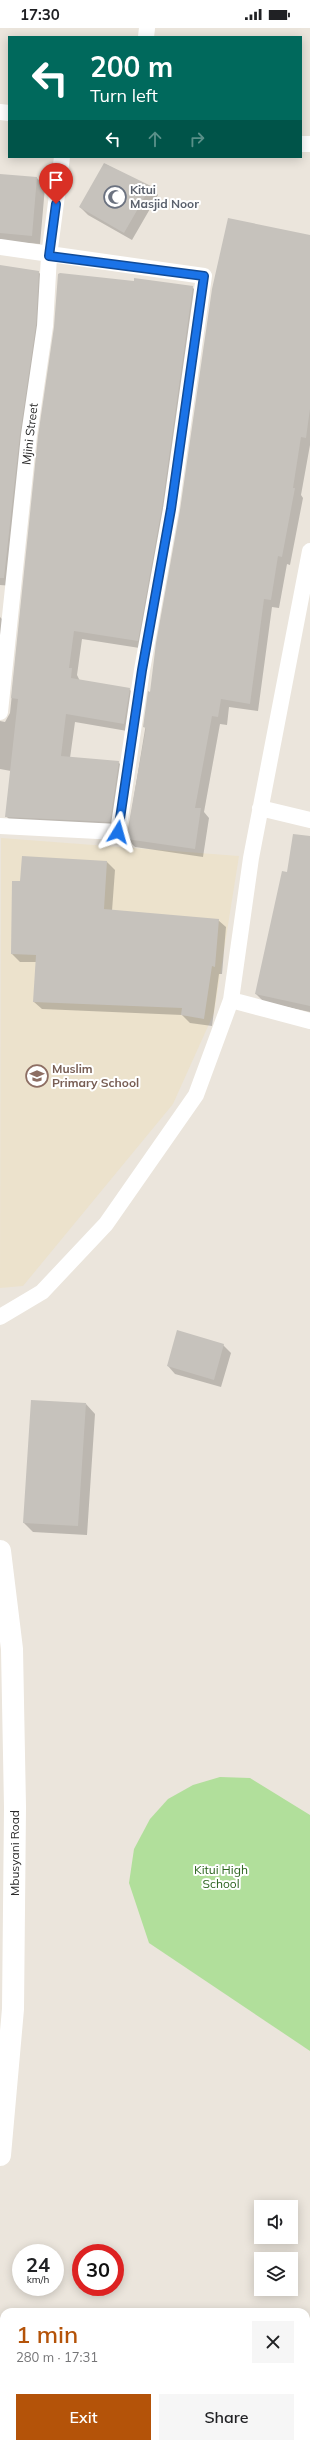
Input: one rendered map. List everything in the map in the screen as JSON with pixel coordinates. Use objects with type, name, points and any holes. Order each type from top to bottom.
[{"type":"street","name":"Mjini Street","points":[[0,712],[30,435],[45,326],[49,256],[62,158]]},
{"type":"street","points":[[0,247],[49,256],[204,276],[171,509],[142,670],[118,832],[0,826]]},
{"type":"street","points":[[0,1317],[42,1292],[106,1224],[196,1095],[231,1000],[260,808],[310,551]]},
{"type":"street","points":[[260,808],[310,820]]},
{"type":"street","points":[[231,1000],[310,1021]]},
{"type":"street","name":"Mbusyani Road","points":[[0,1551],[12,1649],[15,1807],[14,2009],[0,2156]]},
{"type":"shaded area","points":[[1,838],[239,856],[214,1013],[173,1104],[23,1286],[0,1288]]},
{"type":"green space","name":"Kitui High School","points":[[220,1777],[250,1778],[310,1815],[310,2051],[149,1943],[129,1883],[134,1849],[150,1819],[168,1799],[193,1785]]},
{"type":"building","name":"Kitui Masjid Noor","points":[[104,163],[151,186],[124,233],[79,207]]},
{"type":"building","points":[[0,174],[37,177],[32,236],[0,233]]},
{"type":"building","points":[[228,218],[310,235],[310,409],[306,438],[301,437],[293,488],[295,488],[282,557],[278,556],[271,600],[264,599],[250,704],[221,699],[218,717],[212,716],[195,808],[201,808],[195,849],[126,839],[146,728],[143,727],[148,691],[150,692],[156,643],[180,510],[212,289]]},
{"type":"building","points":[[0,265],[39,271],[36,325],[20,434],[4,578],[0,578]]},
{"type":"building","points":[[58,274],[134,281],[134,278],[193,286],[162,507],[138,641],[74,631],[69,668],[72,668],[71,678],[130,688],[124,724],[66,714],[61,756],[119,761],[110,822],[5,817],[18,699],[11,698],[38,436],[54,327]]},
{"type":"building","points":[[293,834],[310,836],[310,1006],[255,994],[282,871],[287,872]]},
{"type":"building","points":[[22,856],[107,861],[104,909],[219,919],[215,967],[212,966],[204,1019],[181,1015],[182,1008],[33,1002],[36,955],[11,954],[12,881],[20,881]]},
{"type":"building","points":[[177,1330],[224,1344],[214,1380],[167,1366]]},
{"type":"building","points":[[31,1400],[86,1403],[78,1526],[23,1523]]},
{"type":"place","name":"Kitui Masjid Noor","points":[[115,197]]},
{"type":"place","name":"Muslim Primary School","points":[[37,1076]]},
{"type":"route","points":[[56,204],[49,256],[204,276],[171,509],[142,670],[118,832]]}]
